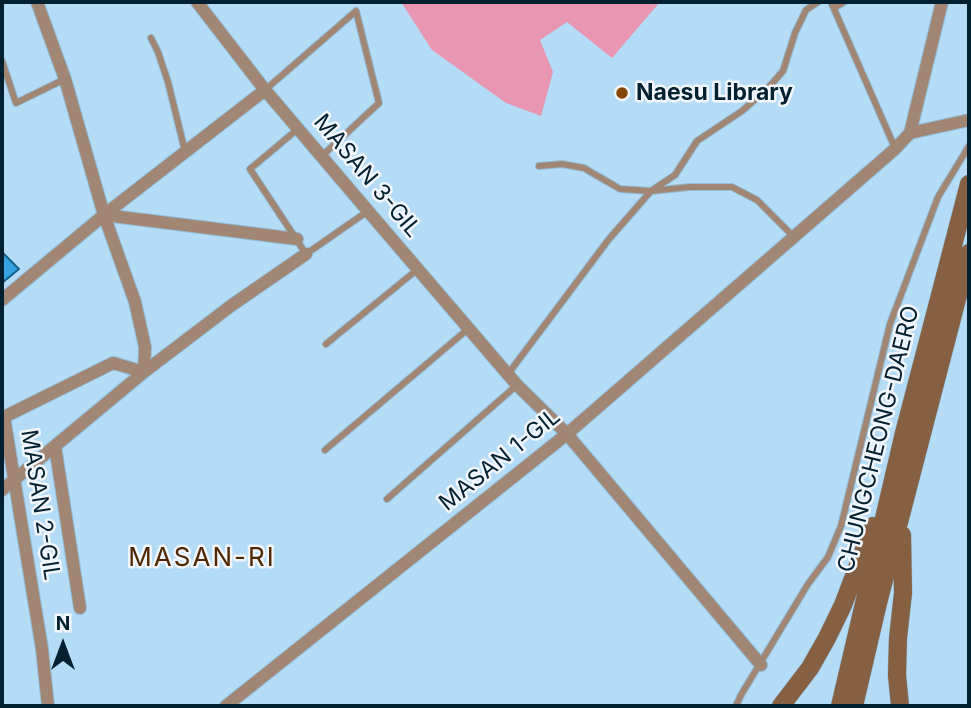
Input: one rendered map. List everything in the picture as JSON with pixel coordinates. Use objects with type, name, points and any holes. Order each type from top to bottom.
[{"type":"main road","name":"CHUNGCHEONG-DAERO","points":[[840,706],[904,433],[969,184]]},
{"type":"main road","name":"CHUNGCHEONG-DAERO","points":[[854,706],[969,253]]},
{"type":"main road","points":[[781,706],[810,668],[843,605],[904,433]]},
{"type":"main road","points":[[900,706],[897,675],[903,593],[902,513]]},
{"type":"street","points":[[37,2],[65,79],[104,215],[135,302],[145,347],[144,372]]},
{"type":"street","name":"MASAN 3-GIL","points":[[197,2],[265,90],[517,385],[567,434],[761,665]]},
{"type":"street","name":"MASAN 1-GIL","points":[[226,706],[567,434],[895,149],[910,133],[942,2]]},
{"type":"street","points":[[2,300],[104,215],[265,90]]},
{"type":"street","points":[[910,133],[969,120]]},
{"type":"street","points":[[104,215],[297,239]]},
{"type":"street","points":[[2,490],[144,372],[232,305],[306,254]]},
{"type":"street","name":"MASAN 2-GIL","points":[[48,706],[42,649],[3,417],[113,363],[144,372]]},
{"type":"street","points":[[55,446],[80,608]]},
{"type":"lane","points":[[508,374],[609,239],[651,191],[675,175],[697,141],[742,111],[783,71],[806,9],[818,2]]},
{"type":"lane","points":[[844,2],[833,5],[895,149]]},
{"type":"lane","points":[[265,90],[356,11],[379,103],[323,155]]},
{"type":"lane","points":[[151,38],[168,82],[185,153]]},
{"type":"lane","points":[[2,61],[16,103],[65,79]]},
{"type":"lane","points":[[299,128],[250,169],[306,254],[368,211]]},
{"type":"lane","points":[[736,706],[808,584],[828,557],[841,526],[890,324],[938,197],[969,146]]},
{"type":"lane","points":[[539,166],[562,164],[584,168],[621,189],[651,191],[732,187],[757,200],[793,236]]},
{"type":"lane","points":[[326,344],[418,269]]},
{"type":"lane","points":[[325,450],[469,327]]},
{"type":"lane","points":[[387,499],[517,385]]},
{"type":"shaded area","points":[[401,2],[660,2],[612,58],[567,22],[540,40],[553,72],[541,116],[506,103],[432,50]]},
{"type":"building","points":[[2,252],[19,269],[2,283]]},
{"type":"place","name":"Naesu Library","points":[[622,93]]},
{"type":"district","name":"MASAN-RI","points":[[202,558]]}]
